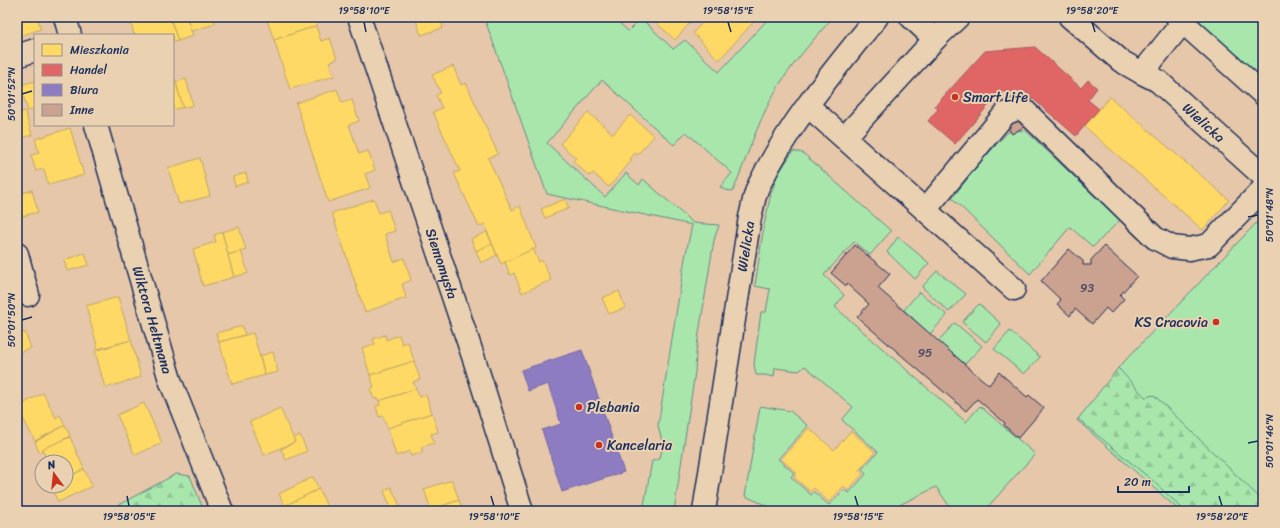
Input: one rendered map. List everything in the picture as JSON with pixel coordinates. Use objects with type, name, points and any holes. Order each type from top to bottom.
[{"type":"street","points":[[65,17],[70,34]]},
{"type":"street","name":"Siemomysła","points":[[359,17],[476,365],[522,511]]},
{"type":"street","name":"Wielicka","points":[[704,511],[750,217],[758,187],[789,132],[827,79],[876,17]]},
{"type":"street","points":[[911,17],[935,39]]},
{"type":"street","points":[[845,137],[935,39],[958,17]]},
{"type":"street","name":"Wielicka","points":[[1070,17],[1121,61],[1158,81],[1263,176]]},
{"type":"street","points":[[1142,73],[1180,19],[1263,94]]},
{"type":"street","points":[[17,56],[34,50]]},
{"type":"street","points":[[808,106],[845,137],[1014,289]]},
{"type":"street","points":[[925,210],[1005,114],[1021,107],[1155,238],[1172,247],[1189,249],[1209,245],[1263,189]]},
{"type":"street","name":"Wiktora Heltmana","points":[[96,126],[170,380],[222,511]]},
{"type":"street","points":[[17,254],[28,295]]},
{"type":"green space","points":[[484,17],[613,17],[628,31],[641,18],[673,49],[685,40],[719,72],[770,17],[833,17],[806,48],[774,94],[761,121],[733,191],[725,190],[720,187],[732,173],[686,132],[674,145],[602,80],[547,143],[605,197],[626,173],[639,185],[643,179],[693,223],[719,225],[714,240],[696,352],[695,372],[674,511],[643,511],[652,461],[660,459],[663,445],[658,426],[685,258],[692,225],[547,194]]},
{"type":"green space","points":[[1189,17],[1250,17],[1263,29],[1263,84]]},
{"type":"green space","points":[[1025,130],[1120,220],[1093,247],[1070,227],[1030,274],[952,198],[984,158],[1008,132]]},
{"type":"green space","points":[[793,151],[803,153],[891,231],[870,255],[854,242],[824,275],[844,295],[835,307],[966,422],[980,406],[1035,454],[984,511],[953,511],[936,487],[887,511],[779,511],[745,496],[760,406],[790,411],[808,426],[778,459],[794,473],[791,477],[811,495],[814,492],[829,505],[844,490],[849,493],[866,474],[862,469],[878,452],[842,420],[853,407],[805,366],[799,371],[775,368],[774,377],[756,375],[754,364],[761,312],[766,312],[770,289],[755,286],[764,225],[777,176]]},
{"type":"green space","name":"KS Cracovia","points":[[1263,216],[1263,511],[1180,511],[1077,420],[1122,373],[1118,368]]},
{"type":"green space","points":[[898,237],[929,263],[915,279],[887,252]]},
{"type":"green space","points":[[937,271],[966,294],[949,312],[922,287]]},
{"type":"green space","points":[[919,292],[947,315],[930,334],[904,310]]},
{"type":"green space","points":[[979,304],[1001,324],[986,342],[962,322]]},
{"type":"green space","points":[[955,323],[982,346],[965,364],[938,341]]},
{"type":"green space","points":[[1010,331],[1040,357],[1024,374],[994,349]]},
{"type":"green space","points":[[1118,368],[1145,397],[1154,395],[1263,501],[1263,511],[1185,511],[1153,481],[1078,419]]},
{"type":"green space","points":[[176,474],[190,476],[204,511],[107,511]]},
{"type":"building: Mieszkania","points":[[27,17],[37,17],[41,29],[17,37],[17,20]]},
{"type":"building: Mieszkania","points":[[148,17],[170,17],[178,41],[174,42],[174,34],[134,34],[131,23]]},
{"type":"building: Mieszkania","points":[[170,17],[187,17],[193,36],[178,41]]},
{"type":"building: Mieszkania","points":[[187,17],[213,17],[215,24],[191,31]]},
{"type":"building: Mieszkania","points":[[266,17],[313,17],[316,26],[274,40]]},
{"type":"building: Mieszkania","points":[[415,17],[439,17],[443,28],[421,35]]},
{"type":"building: Mieszkania","points":[[650,17],[695,17],[675,40]]},
{"type":"building: Mieszkania","points":[[707,17],[758,17],[719,60],[693,33]]},
{"type":"building: Mieszkania","points":[[316,26],[321,41],[330,38],[337,59],[329,62],[334,76],[290,89],[274,40]]},
{"type":"building: Mieszkania","points":[[453,66],[461,85],[466,83],[498,154],[488,158],[512,210],[520,206],[536,248],[501,264],[484,224],[479,227],[454,173],[460,171],[433,112],[442,108],[436,95],[441,93],[432,75]]},
{"type":"building: Mieszkania","points":[[174,76],[183,107],[174,110]]},
{"type":"building: Mieszkania","points":[[186,79],[193,105],[183,108],[176,82]]},
{"type":"building: Mieszkania","points":[[34,81],[34,109],[28,111],[20,85]]},
{"type":"building: Mieszkania","points":[[337,89],[342,103],[352,100],[359,121],[349,125],[359,154],[368,151],[375,170],[365,174],[370,188],[328,202],[296,103]]},
{"type":"building: Mieszkania","points":[[1110,97],[1229,200],[1203,230],[1084,126]]},
{"type":"building: Mieszkania","points":[[17,106],[19,113],[25,111],[32,135],[17,139]]},
{"type":"building: Mieszkania","points":[[588,112],[613,134],[630,115],[654,136],[637,155],[635,153],[630,159],[632,160],[609,187],[593,173],[589,176],[573,161],[576,158],[560,144]]},
{"type":"building: Mieszkania","points":[[70,128],[84,175],[48,185],[44,169],[36,171],[31,155],[39,153],[35,139]]},
{"type":"building: Mieszkania","points":[[200,158],[210,196],[179,204],[168,168]]},
{"type":"building: Mieszkania","points":[[246,173],[248,182],[235,186],[233,177]]},
{"type":"building: Mieszkania","points":[[32,190],[38,212],[19,217],[17,195]]},
{"type":"building: Mieszkania","points":[[374,199],[379,213],[388,210],[395,231],[385,234],[394,262],[404,258],[411,280],[402,284],[406,298],[365,312],[332,213]]},
{"type":"building: Mieszkania","points":[[565,199],[569,208],[545,218],[541,209]]},
{"type":"building: Mieszkania","points":[[239,227],[246,250],[228,255],[222,232]]},
{"type":"building: Mieszkania","points":[[222,232],[234,277],[203,286],[193,249],[216,242],[214,235]]},
{"type":"building: Mieszkania","points":[[487,232],[492,244],[476,251],[471,239]]},
{"type":"building: Mieszkania","points":[[492,244],[497,255],[481,263],[476,251]]},
{"type":"building: Mieszkania","points":[[533,249],[539,262],[542,260],[551,280],[522,293],[514,273],[510,275],[505,262]]},
{"type":"building: Mieszkania","points":[[241,251],[248,273],[234,277],[228,255]]},
{"type":"building: Mieszkania","points":[[85,253],[89,265],[67,271],[64,260]]},
{"type":"building: Mieszkania","points":[[619,291],[625,308],[609,314],[602,298]]},
{"type":"building: Mieszkania","points":[[118,297],[131,340],[98,349],[86,306]]},
{"type":"building: Mieszkania","points":[[242,326],[245,335],[219,342],[216,333]]},
{"type":"building: Mieszkania","points":[[25,332],[31,348],[17,353],[17,335]]},
{"type":"building: Mieszkania","points":[[253,333],[265,375],[232,384],[219,342]]},
{"type":"building: Mieszkania","points":[[385,335],[386,340],[399,335],[402,344],[408,342],[414,361],[370,375],[362,348],[375,344],[373,339]]},
{"type":"building: Mieszkania","points":[[131,340],[141,377],[105,388],[95,351]]},
{"type":"building: Mieszkania","points":[[273,352],[278,372],[265,375],[260,356]]},
{"type":"building: Mieszkania","points":[[414,361],[420,379],[413,382],[416,389],[379,401],[378,398],[374,399],[370,389],[374,387],[370,375]]},
{"type":"building: Mieszkania","points":[[416,389],[419,397],[426,395],[432,413],[388,428],[383,416],[379,417],[376,406],[380,405],[379,401]]},
{"type":"building: Mieszkania","points":[[43,393],[56,418],[60,415],[65,425],[35,441],[17,407]]},
{"type":"building: Mieszkania","points":[[144,403],[162,443],[135,455],[117,415]]},
{"type":"building: Mieszkania","points":[[280,408],[295,442],[264,455],[250,422]]},
{"type":"building: Mieszkania","points":[[432,413],[438,432],[431,434],[434,443],[421,447],[423,452],[411,456],[410,451],[396,456],[388,428]]},
{"type":"building: Mieszkania","points":[[65,425],[70,436],[39,452],[35,442]]},
{"type":"building: Mieszkania","points":[[809,428],[834,450],[851,431],[875,452],[859,470],[863,474],[848,490],[844,486],[829,502],[814,488],[811,492],[794,477],[797,473],[781,459]]},
{"type":"building: Mieszkania","points":[[300,435],[307,451],[286,460],[281,449],[295,442],[294,438]]},
{"type":"building: Mieszkania","points":[[70,437],[84,469],[74,474],[74,454],[44,454],[42,449]]},
{"type":"building: Mieszkania","points":[[84,469],[92,486],[58,502],[54,494],[74,494],[74,474]]},
{"type":"building: Mieszkania","points":[[313,477],[319,489],[285,506],[279,494]]},
{"type":"building: Mieszkania","points":[[452,480],[459,500],[431,510],[424,489]]},
{"type":"building: Mieszkania","points":[[391,487],[400,506],[392,510],[384,491]]},
{"type":"building: Mieszkania","points":[[319,489],[329,511],[289,511],[286,505]]},
{"type":"building: Mieszkania","points":[[459,500],[463,511],[431,510]]},
{"type":"building: Mieszkania","points":[[629,508],[628,511],[571,511]]},
{"type":"building: Handel","points":[[1035,47],[1081,88],[1088,80],[1097,88],[1088,100],[1099,109],[1076,136],[1024,91],[1000,92],[955,144],[928,121],[938,109],[935,106],[985,51]]},
{"type":"building: Biura","name":"Plebania","points":[[582,350],[624,472],[562,492],[542,430],[561,424],[548,384],[528,391],[521,370]]},
{"type":"building: Inne","points":[[1018,114],[1025,126],[1012,134],[1004,121]]},
{"type":"building: Inne","points":[[855,245],[890,274],[878,288],[970,369],[989,385],[999,372],[1027,397],[1029,395],[1044,408],[1018,438],[1004,425],[1005,423],[977,399],[966,411],[857,317],[869,304],[847,284],[846,286],[831,273]]},
{"type":"building: Inne","points":[[1104,246],[1137,276],[1120,295],[1124,299],[1111,313],[1106,308],[1092,324],[1075,309],[1070,316],[1057,304],[1061,300],[1041,281],[1069,249],[1083,261],[1083,265],[1091,265],[1091,260]]},
{"type":"place","name":"Smart Life","points":[[955,97]]},
{"type":"place","name":"KS Cracovia","points":[[1216,322]]},
{"type":"place","name":"Plebania","points":[[579,407]]},
{"type":"place","name":"Kancelaria","points":[[599,445]]}]
